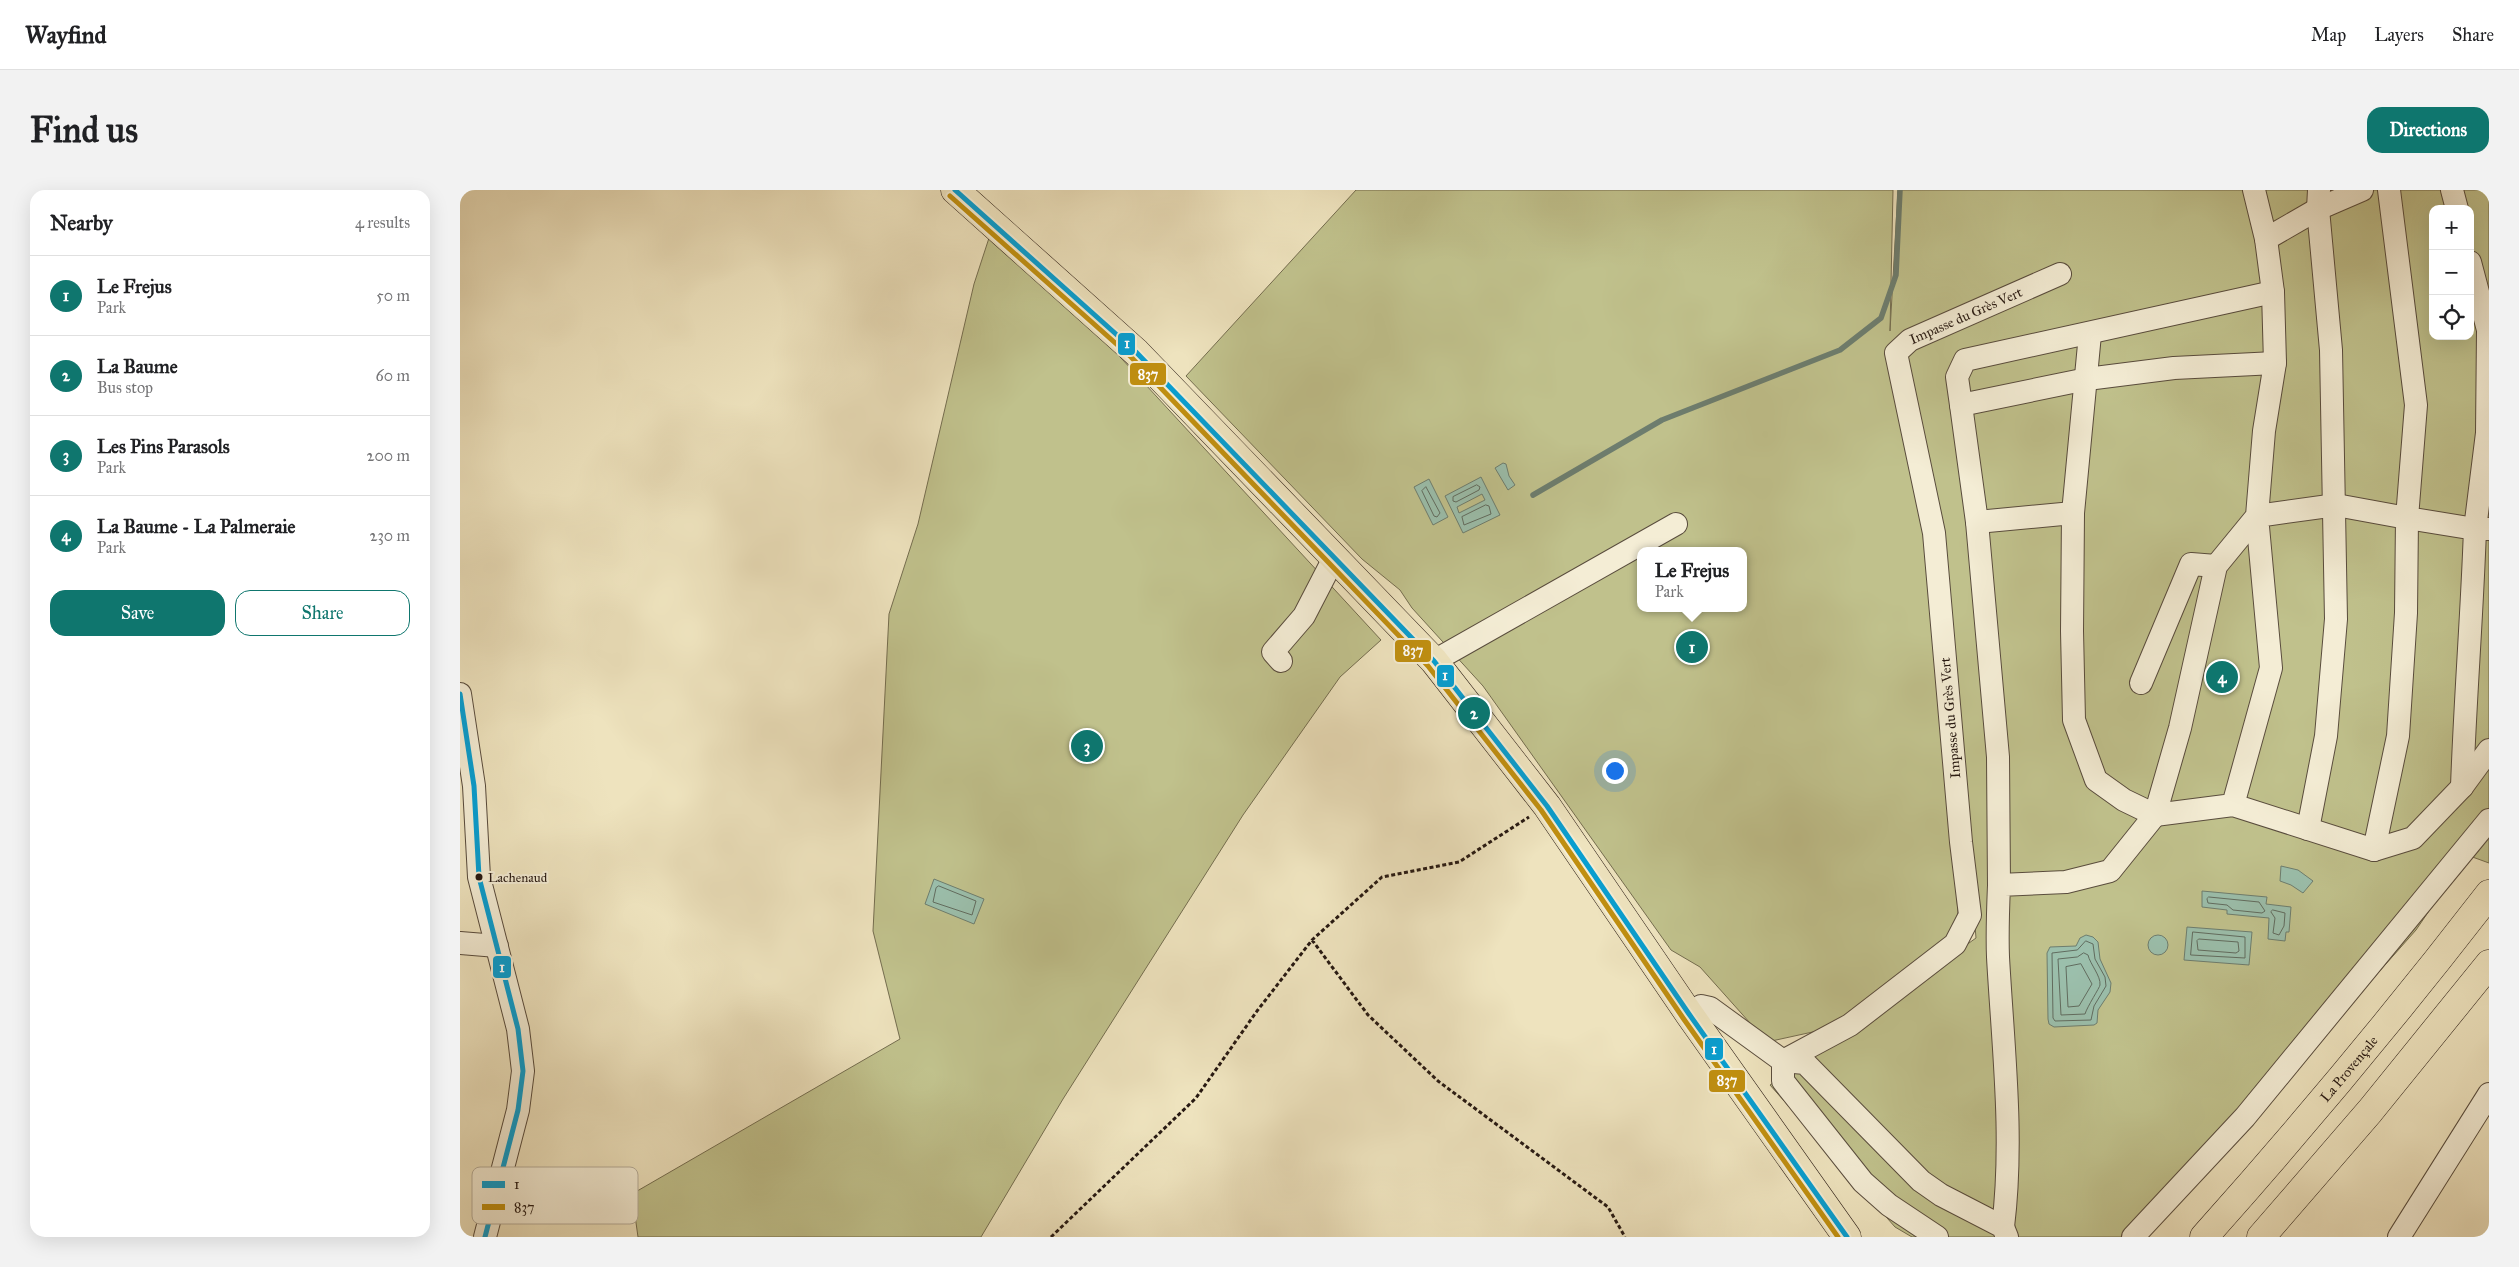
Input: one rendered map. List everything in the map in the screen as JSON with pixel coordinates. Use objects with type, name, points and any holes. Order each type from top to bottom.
[{"type":"main road","points":[[955,190],[1136,352],[1335,556],[1434,661],[1547,806],[1689,1014],[1847,1237]]},
{"type":"main road","name":"La Provençale","points":[[2204,1237],[2276,1156],[2397,1012],[2489,894]]},
{"type":"main road","points":[[2261,1237],[2376,1104],[2489,964]]},
{"type":"street","points":[[2233,805],[2271,668],[2257,516],[2264,431],[2275,363],[2273,292],[2266,239],[2254,190]]},
{"type":"street","points":[[2266,239],[2318,200],[2362,190]]},
{"type":"street","points":[[2374,850],[2398,736],[2406,614],[2407,518],[2416,405],[2388,190]]},
{"type":"street","points":[[2452,190],[2456,205]]},
{"type":"street","points":[[2308,829],[2326,736],[2336,619],[2336,505],[2332,350],[2318,200]]},
{"type":"street","name":"Impasse du Grès Vert","points":[[1783,1061],[1850,1025],[1954,944],[1970,915],[1961,842],[1934,532],[1896,354],[1910,340],[2060,274]]},
{"type":"street","points":[[2462,787],[2465,700],[2472,613],[2482,529],[2487,432],[2488,330],[2474,277]]},
{"type":"street","points":[[1689,1014],[1701,1006],[1710,1008],[1783,1061],[1806,1063],[1921,1181],[1941,1195],[2005,1232],[2008,1189],[2005,1046],[1998,956],[1998,758],[1977,522],[1957,377],[1965,360],[2090,334],[2193,308],[2273,292]]},
{"type":"street","points":[[2090,334],[2073,513],[2072,631],[2074,720],[2096,780],[2124,800],[2156,815],[2233,805],[2374,850],[2413,838],[2462,787],[2489,750]]},
{"type":"street","points":[[1961,405],[2087,379],[2174,368],[2275,363]]},
{"type":"street","points":[[1999,885],[2066,882],[2110,870],[2156,815],[2180,728],[2216,566],[2257,516],[2336,505],[2482,529]]},
{"type":"street","points":[[1977,522],[2073,513]]},
{"type":"street","points":[[1434,661],[1676,524]]},
{"type":"street","points":[[1281,661],[1273,652],[1304,616],[1335,556]]},
{"type":"street","points":[[2141,683],[2191,564],[2216,566]]},
{"type":"street","points":[[460,694],[474,786],[479,877],[518,1029],[523,1071],[518,1110],[503,1167]]},
{"type":"street","points":[[2133,1237],[2245,1117],[2489,820]]},
{"type":"street","points":[[460,943],[497,946]]},
{"type":"street","points":[[1783,1061],[1784,1081],[1863,1182],[1889,1205],[1936,1237]]},
{"type":"street","points":[[2399,1237],[2489,1094]]},
{"type":"street","points":[[485,1237],[488,1224]]},
{"type":"path","points":[[1051,1237],[1196,1098],[1257,1011],[1312,940],[1382,877],[1459,862],[1547,806]]},
{"type":"path","points":[[1312,940],[1368,1015],[1431,1074],[1608,1206],[1625,1237]]},
{"type":"shaded area","points":[[1356,190],[1893,190],[1890,331],[1898,190],[2489,190],[2489,863],[2467,855],[2416,930],[2144,1237],[1912,1237],[1895,1227],[1770,1085],[1976,938],[1942,532],[1927,532],[1958,912],[1953,935],[1840,1026],[1767,1042],[1700,967],[1671,950],[1483,686],[1412,608],[1400,590],[1362,559],[1186,376]]},
{"type":"shaded area","points":[[989,238],[1098,333],[1381,640],[1340,677],[1243,815],[1063,1099],[981,1237],[638,1237],[636,1224],[638,1224],[638,1191],[900,1039],[873,931],[889,614],[918,524],[974,284]]},
{"type":"water","points":[[1503,463],[1506,464],[1509,476],[1515,485],[1508,490],[1495,468]]},
{"type":"water","points":[[1481,477],[1500,515],[1463,533],[1445,496]],"holes":[[[1482,494],[1485,500],[1459,513],[1457,507]]]},
{"type":"water","points":[[1429,479],[1448,517],[1433,525],[1414,487]]},
{"type":"water","points":[[2281,866],[2298,870],[2313,881],[2303,893],[2291,885],[2280,881]]},
{"type":"water","points":[[934,879],[984,899],[974,924],[925,904]]},
{"type":"water","points":[[2202,891],[2267,897],[2266,904],[2291,907],[2289,932],[2286,932],[2285,941],[2268,939],[2269,918],[2227,914],[2227,910],[2202,907]]},
{"type":"water","points":[[2187,927],[2252,932],[2249,965],[2184,960]]},
{"type":"water","points":[[2086,935],[2093,937],[2098,942],[2100,959],[2111,983],[2110,992],[2098,1010],[2097,1023],[2094,1025],[2054,1027],[2049,1024],[2048,1019],[2047,953],[2050,947],[2076,946],[2080,938]]},
{"type":"water","points":[[2158,935],[2165,938],[2168,945],[2165,952],[2158,955],[2151,952],[2148,945],[2151,938]]},
{"type":"waterway","points":[[1533,495],[1662,420],[1840,350],[1881,318],[1896,275],[1900,190]]},
{"type":"transit line","name":"1","points":[[955,190],[1136,352],[1434,661],[1547,806],[1689,1014],[1847,1237]]},
{"type":"transit line","name":"837","points":[[950,196],[1131,357],[1428,666],[1541,810],[1683,1018],[1838,1237]]},
{"type":"transit line","name":"1","points":[[460,694],[474,786],[479,877],[518,1029],[523,1071],[518,1110],[503,1167]]},
{"type":"transit line","name":"1","points":[[485,1237],[488,1224]]},
{"type":"place","name":"Le Frejus","points":[[1692,647]]},
{"type":"place","name":"La Baume - La Palmeraie","points":[[2222,677]]},
{"type":"place","name":"La Baume","points":[[1474,713]]},
{"type":"place","name":"Les Pins Parasols","points":[[1087,746]]},
{"type":"place","name":"Lachenaud","points":[[479,877]]}]
